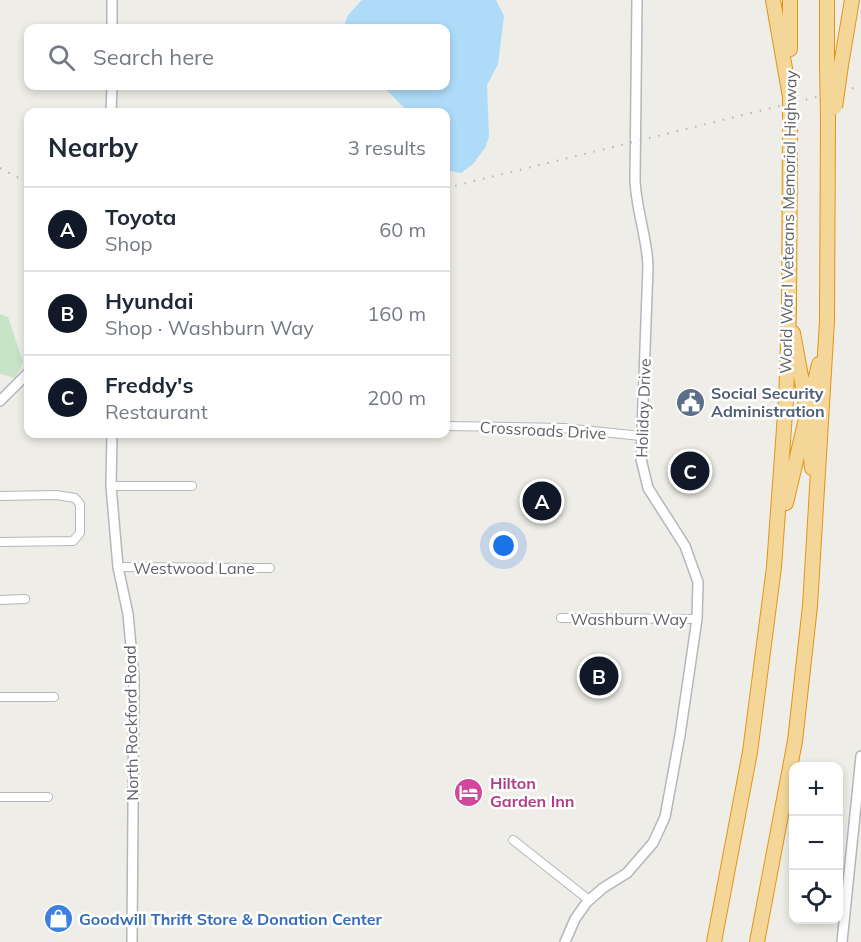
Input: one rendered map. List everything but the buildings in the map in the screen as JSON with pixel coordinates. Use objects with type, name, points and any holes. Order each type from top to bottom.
[{"type":"highway","points":[[773,0],[788,76]]},
{"type":"highway","name":"World War I Veterans Memorial Highway","points":[[714,942],[750,752],[774,567],[786,400],[789,310],[790,0]]},
{"type":"highway","points":[[757,942],[795,741],[810,606],[827,321],[828,139],[834,65],[827,0]]},
{"type":"highway","points":[[834,65],[852,0]]},
{"type":"highway","points":[[789,310],[807,414],[813,487],[813,551]]},
{"type":"highway","points":[[774,567],[788,490],[827,321]]},
{"type":"street","points":[[112,0],[112,24]]},
{"type":"street","name":"Holiday Drive","points":[[565,942],[575,919],[589,900],[636,864],[660,830],[665,817],[674,767],[697,619],[696,573],[685,546],[648,488],[641,459],[648,253],[634,180],[637,0]]},
{"type":"street","points":[[111,108],[112,90]]},
{"type":"street","points":[[0,402],[24,378]]},
{"type":"street","name":"Crossroads Drive","points":[[450,426],[545,427],[641,436]]},
{"type":"street","name":"North Rockford Road","points":[[112,438],[111,486],[118,567],[128,614],[134,678],[132,942]]},
{"type":"street","points":[[111,486],[192,486]]},
{"type":"street","points":[[0,496],[57,495],[75,498],[80,504],[80,533],[73,541],[0,542]]},
{"type":"street","name":"Westwood Lane","points":[[118,567],[270,568]]},
{"type":"street","points":[[0,600],[25,599]]},
{"type":"street","name":"Washburn Way","points":[[561,618],[697,619]]},
{"type":"street","points":[[0,697],[54,697]]},
{"type":"street","points":[[842,942],[861,756]]},
{"type":"street","points":[[0,797],[48,797]]},
{"type":"street","points":[[513,840],[589,900]]},
{"type":"green space","points":[[0,314],[8,317],[23,362],[15,378],[0,374]]},
{"type":"water","points":[[362,0],[496,0],[504,16],[498,64],[487,85],[489,137],[485,148],[473,164],[461,173],[450,171],[450,108],[404,108],[387,90],[450,90],[450,24],[345,24],[348,15]]},
{"type":"railway","points":[[450,187],[861,86]]},
{"type":"railway","points":[[0,168],[24,181]]},
{"type":"place","name":"Social Security Administration","points":[[690,402]]},
{"type":"place","name":"Freddy's","points":[[690,471]]},
{"type":"place","name":"Toyota","points":[[542,501]]},
{"type":"place","name":"Hyundai","points":[[599,676]]},
{"type":"place","name":"Hilton Garden Inn","points":[[469,792]]},
{"type":"place","name":"Goodwill Thrift Store & Donation Center","points":[[58,919]]}]
